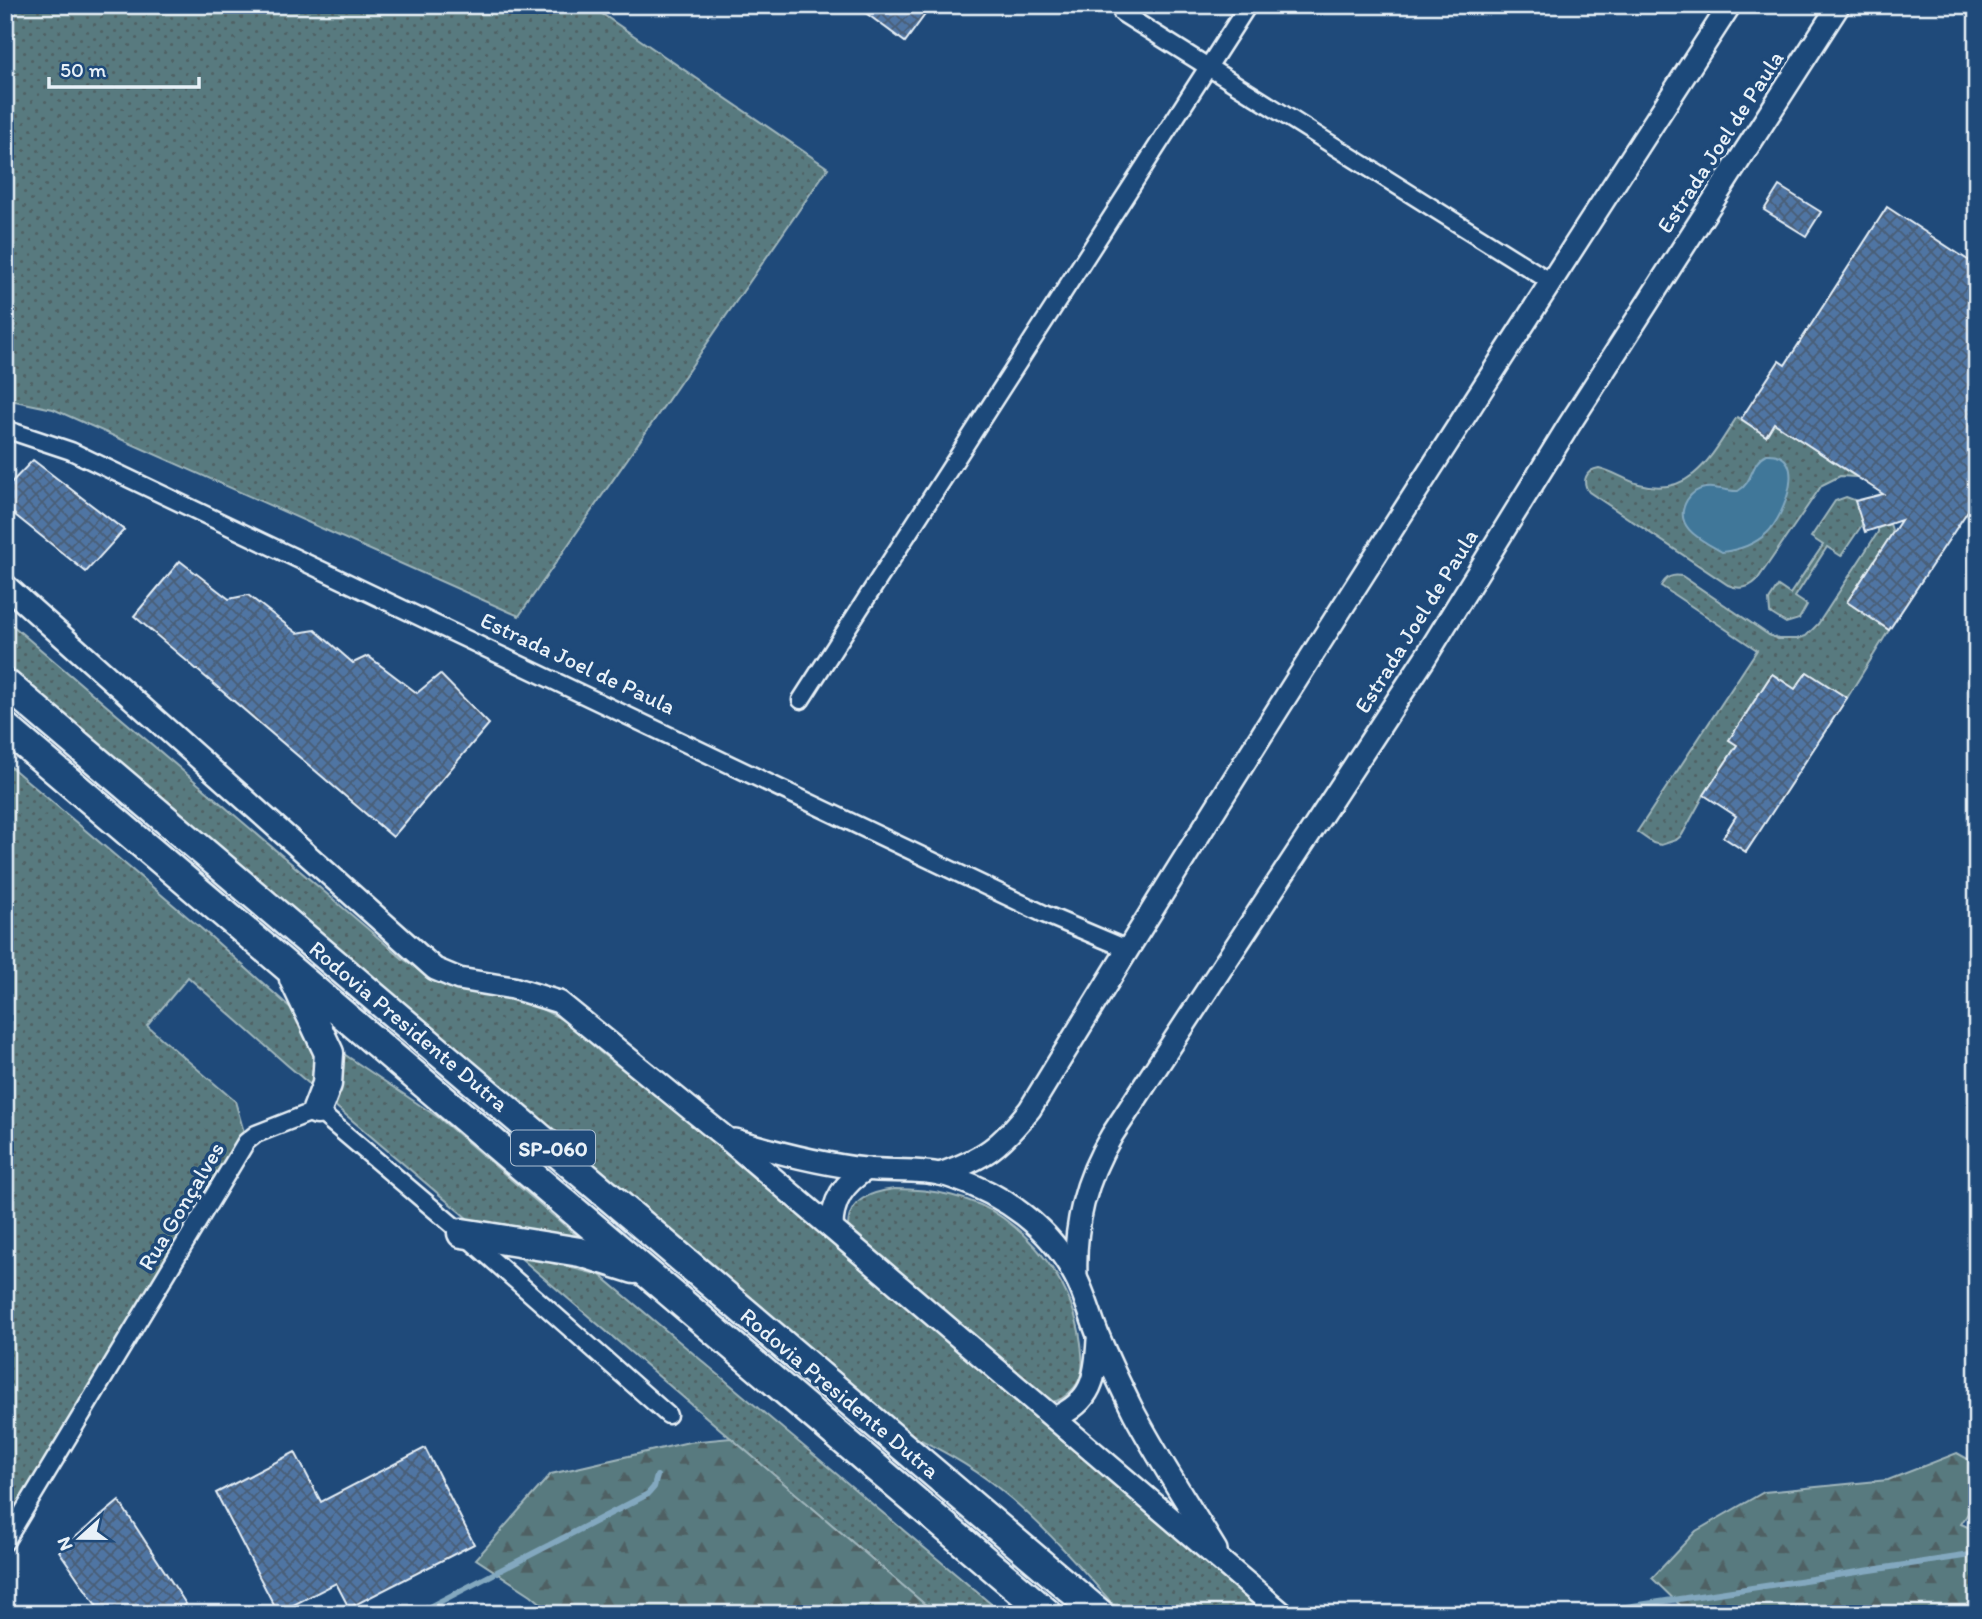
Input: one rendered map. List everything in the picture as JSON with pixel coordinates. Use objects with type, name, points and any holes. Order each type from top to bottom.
[{"type":"highway","name":"Rodovia Presidente Dutra","points":[[5,683],[1100,1614]]},
{"type":"highway","name":"Rodovia Presidente Dutra","points":[[5,727],[1048,1614]]},
{"type":"highway","points":[[290,970],[328,1053],[327,1084],[317,1110]]},
{"type":"highway","points":[[462,1233],[580,1252],[645,1272]]},
{"type":"street","points":[[801,700],[1248,5]]},
{"type":"street","points":[[940,1174],[972,1163],[1000,1143],[1030,1109],[1127,949],[1550,282],[1730,5]]},
{"type":"street","name":"Estrada Joel de Paula","points":[[1076,1277],[1075,1255],[1080,1211],[1092,1171],[1112,1135],[1424,658],[1569,425],[1839,5]]},
{"type":"street","points":[[1122,13],[1550,282]]},
{"type":"street","name":"Estrada Joel de Paula","points":[[5,429],[71,451],[1044,914],[1127,949]]},
{"type":"street","points":[[5,585],[435,970],[459,979],[513,988],[559,1002],[832,1227],[1283,1614]]},
{"type":"street","points":[[317,1110],[462,1233],[668,1415]]},
{"type":"street","name":"Rua Gonçalves","points":[[5,1542],[246,1142],[256,1134],[317,1110]]},
{"type":"street","points":[[726,1138],[802,1159],[867,1169],[940,1174],[973,1184],[1014,1206],[1049,1238],[1076,1277],[1125,1395],[1156,1453],[1227,1568]]},
{"type":"street","points":[[832,1227],[832,1216],[840,1194],[847,1184],[867,1169]]},
{"type":"street","points":[[1054,1418],[1075,1407],[1091,1387],[1097,1362],[1098,1335]]},
{"type":"green space","points":[[5,5],[589,5],[828,168],[519,616],[53,409],[5,399]]},
{"type":"green space","points":[[1778,416],[1789,432],[1856,477],[1840,476],[1822,485],[1757,580],[1747,587],[1736,588],[1728,585],[1589,492],[1587,488],[1586,477],[1599,468],[1639,484],[1657,487],[1673,485],[1699,470],[1737,417],[1766,435]]},
{"type":"green space","points":[[1846,497],[1857,501],[1866,519],[1841,556],[1827,547],[1795,597],[1807,605],[1799,619],[1786,623],[1770,613],[1769,600],[1778,586],[1790,594],[1823,545],[1811,537],[1835,501]]},
{"type":"green space","points":[[1890,524],[1893,533],[1847,602],[1889,630],[1847,698],[1807,672],[1795,689],[1772,674],[1729,740],[1737,745],[1682,835],[1661,845],[1637,832],[1757,650],[1661,586],[1665,580],[1672,576],[1682,576],[1769,635],[1778,639],[1797,639],[1806,636],[1818,624],[1878,532],[1878,528]]},
{"type":"green space","points":[[5,619],[403,959],[432,976],[532,1004],[569,1023],[600,1052],[732,1155],[1156,1516],[1266,1614],[1122,1614],[1062,1548],[1014,1501],[959,1461],[890,1424],[5,664]]},
{"type":"green space","points":[[5,762],[210,936],[338,1050],[439,1118],[584,1242],[468,1219],[188,977],[147,1026],[235,1101],[244,1132],[5,1526]]},
{"type":"green space","points":[[895,1189],[951,1195],[991,1210],[1019,1231],[1046,1260],[1067,1295],[1079,1333],[1082,1371],[1077,1384],[1068,1394],[1058,1400],[1047,1401],[848,1226],[852,1209],[863,1198]]},
{"type":"green space","points":[[516,1254],[600,1275],[1003,1614],[936,1614]]},
{"type":"green space","points":[[731,1438],[936,1614],[554,1614],[531,1595],[476,1559],[551,1474],[689,1442]]},
{"type":"green space","points":[[1957,1453],[1977,1464],[1977,1507],[1969,1512],[1961,1524],[1977,1531],[1977,1593],[1959,1614],[1689,1614],[1652,1578],[1696,1531],[1764,1492],[1888,1480]]},
{"type":"water","points":[[1767,454],[1780,456],[1788,463],[1790,487],[1780,514],[1767,533],[1746,546],[1722,552],[1691,532],[1683,518],[1687,500],[1705,488],[1738,491],[1747,483],[1758,462]]},
{"type":"building","points":[[855,5],[932,5],[905,42]]},
{"type":"building","points":[[1779,186],[1821,212],[1806,236],[1764,210]]},
{"type":"building","points":[[1887,207],[1977,266],[1977,497],[1889,630],[1847,602],[1901,520],[1865,532],[1855,501],[1883,494],[1774,423],[1766,436],[1741,419],[1779,361],[1785,365]]},
{"type":"building","points":[[33,460],[124,530],[86,572],[5,507],[5,489]]},
{"type":"building","points":[[180,561],[229,599],[248,595],[297,633],[315,630],[353,663],[368,656],[417,693],[440,674],[489,724],[393,837],[134,616]]},
{"type":"building","points":[[1807,672],[1847,698],[1746,852],[1723,837],[1736,816],[1704,795],[1737,745],[1729,740],[1772,674],[1795,689]]},
{"type":"building","points":[[425,1448],[474,1544],[349,1608],[336,1583],[278,1613],[216,1493],[295,1452],[321,1502]]},
{"type":"building","points":[[119,1501],[186,1604],[175,1614],[102,1614],[59,1551]]},
{"type":"waterway","points":[[416,1614],[648,1494],[654,1487],[657,1476]]},
{"type":"waterway","points":[[1580,1614],[1977,1554]]}]
